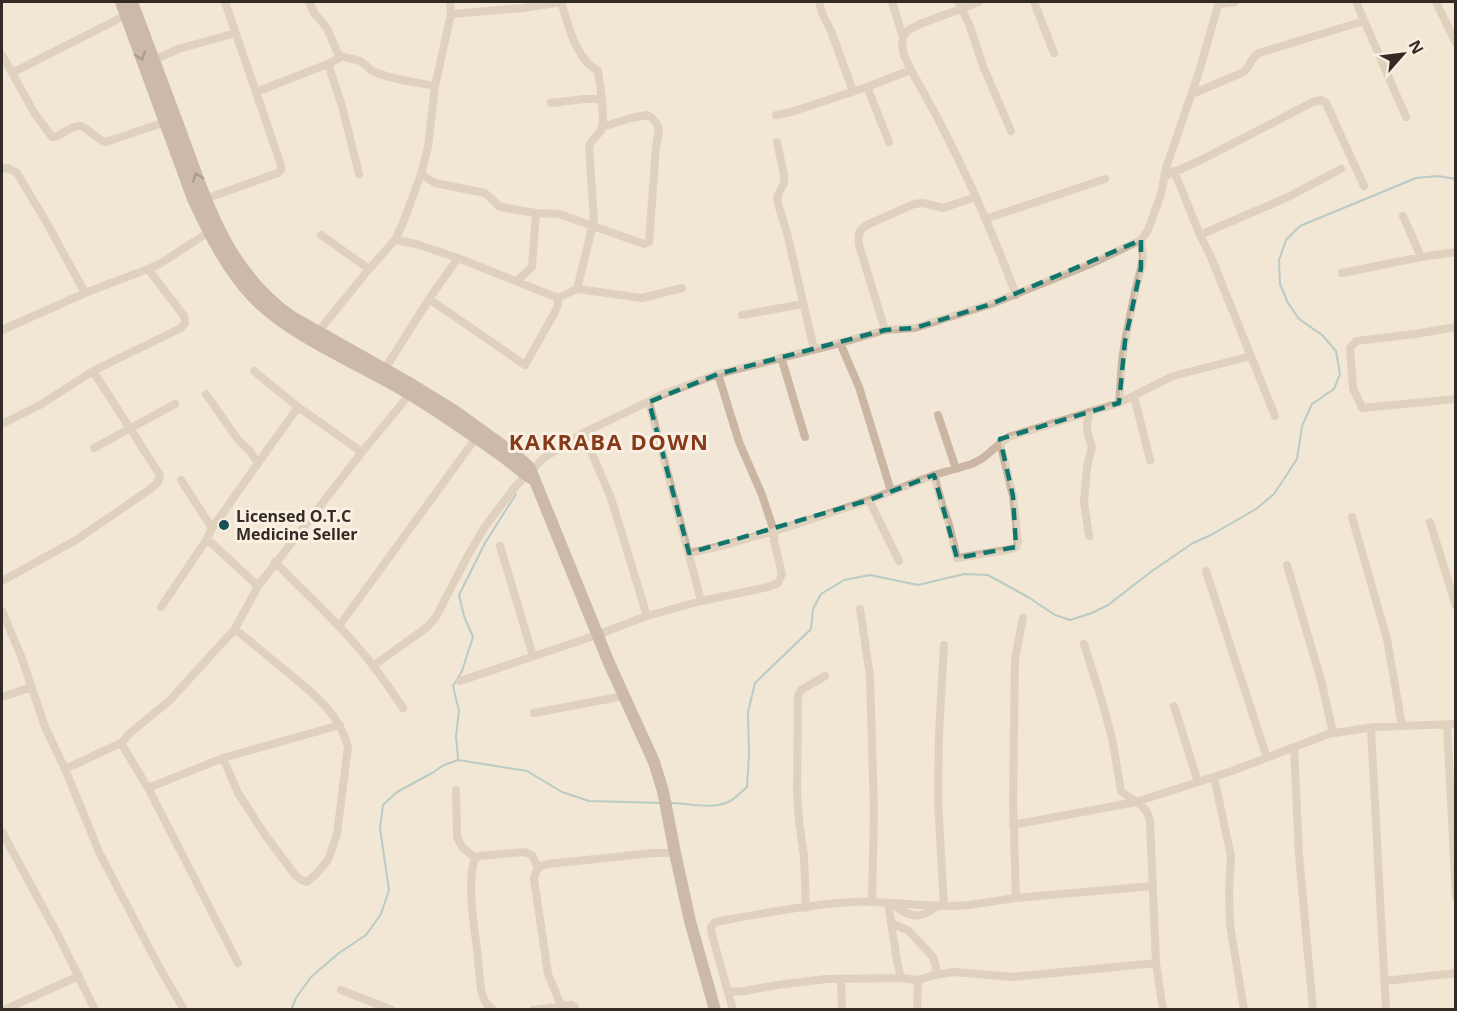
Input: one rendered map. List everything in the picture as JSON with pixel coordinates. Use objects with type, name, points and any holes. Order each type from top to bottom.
[{"type":"street","points":[[121,2],[193,199],[243,270],[275,305],[292,317],[432,396],[478,434]]},
{"type":"street","points":[[132,2],[205,199],[224,260],[253,297],[268,312],[313,340],[517,456],[528,466],[597,635],[654,762],[663,791],[698,953],[715,1010]]},
{"type":"street","points":[[205,199],[281,170],[225,2]]},
{"type":"street","points":[[309,2],[327,28],[341,57]]},
{"type":"street","points":[[318,332],[395,240],[403,223],[428,147],[435,86],[451,14],[450,2]]},
{"type":"street","points":[[451,14],[562,2],[574,43],[589,65],[598,71],[602,99],[602,127],[590,141],[588,147],[594,220],[577,289]]},
{"type":"street","points":[[819,2],[853,91]]},
{"type":"street","points":[[892,2],[903,37],[904,55],[976,197],[1016,295]]},
{"type":"street","points":[[903,37],[907,31],[960,5],[979,2]]},
{"type":"street","points":[[1034,2],[1054,53]]},
{"type":"street","points":[[373,666],[426,628],[436,617],[484,528],[514,488],[530,475],[544,458],[583,433],[664,394],[718,374],[885,330],[915,327],[990,304],[1103,259],[1141,240],[1148,230],[1161,194],[1218,3],[1235,2]]},
{"type":"street","points":[[1356,2],[1406,117]]},
{"type":"street","points":[[1436,2],[1455,43]]},
{"type":"street","points":[[960,5],[1011,131]]},
{"type":"street","points":[[12,73],[126,15]]},
{"type":"street","points":[[1192,94],[1244,72],[1251,59],[1259,53],[1364,21]]},
{"type":"street","points":[[154,60],[178,49],[236,33]]},
{"type":"street","points":[[2,55],[35,114],[52,137],[59,137],[80,126],[102,142],[106,142],[165,122]]},
{"type":"street","points":[[256,92],[341,57],[364,63],[375,72],[435,86]]},
{"type":"street","points":[[328,64],[342,106],[358,174]]},
{"type":"street","points":[[776,115],[867,87],[911,70]]},
{"type":"street","points":[[867,87],[889,142]]},
{"type":"street","points":[[551,103],[602,99]]},
{"type":"street","points":[[1165,176],[1321,100],[1326,103],[1364,186]]},
{"type":"street","points":[[421,174],[435,183],[485,193],[500,207],[559,214],[644,244],[649,242],[657,124],[647,115],[602,127]]},
{"type":"street","points":[[777,142],[784,175],[784,183],[777,197],[778,204],[814,349]]},
{"type":"street","points":[[2,169],[8,168],[17,173],[85,293]]},
{"type":"street","points":[[1200,235],[1288,197],[1341,169]]},
{"type":"street","points":[[1174,171],[1275,416]]},
{"type":"street","points":[[985,219],[1105,179]]},
{"type":"street","points":[[885,330],[859,245],[860,230],[914,204],[922,203],[943,207],[976,197]]},
{"type":"street","points":[[517,281],[532,267],[537,213]]},
{"type":"street","points":[[1403,216],[1421,257]]},
{"type":"street","points":[[2,330],[85,293],[161,263],[213,229]]},
{"type":"street","points":[[321,235],[369,269]]},
{"type":"street","points":[[395,240],[416,244],[458,258],[558,298],[577,289],[642,298],[682,288]]},
{"type":"street","points":[[1119,403],[1125,341],[1143,258],[1141,240]]},
{"type":"street","points":[[1342,273],[1455,252]]},
{"type":"street","points":[[385,369],[458,258]]},
{"type":"street","points":[[2,424],[40,405],[93,371],[181,328],[185,323],[183,316],[148,269]]},
{"type":"street","points":[[429,299],[525,364],[554,314],[558,298]]},
{"type":"street","points":[[742,315],[803,304]]},
{"type":"street","points":[[1455,327],[1356,341],[1350,348],[1353,388],[1362,408],[1455,399]]},
{"type":"street","points":[[840,343],[859,387],[891,491]]},
{"type":"street","points":[[689,553],[774,531],[972,464],[983,458],[1008,437],[1119,403],[1173,376],[1251,356]]},
{"type":"street","points":[[781,357],[805,437]]},
{"type":"street","points":[[2,581],[76,540],[158,482],[160,475],[93,371]]},
{"type":"street","points":[[254,371],[298,407],[362,452]]},
{"type":"street","points":[[460,681],[647,616],[778,583],[782,574],[774,541],[774,531],[758,483],[747,464],[739,442],[718,374]]},
{"type":"street","points":[[206,394],[239,441],[258,463]]},
{"type":"street","points":[[65,769],[121,743],[141,723],[169,701],[235,629],[258,586],[275,562],[410,394]]},
{"type":"street","points":[[1134,396],[1150,460]]},
{"type":"street","points":[[649,402],[701,602]]},
{"type":"street","points":[[94,448],[175,404]]},
{"type":"street","points":[[161,607],[212,528],[298,407]]},
{"type":"street","points":[[1089,412],[1087,431],[1092,447],[1084,502],[1089,536]]},
{"type":"street","points":[[938,415],[956,469]]},
{"type":"street","points":[[583,433],[611,498],[647,616]]},
{"type":"street","points":[[339,626],[478,434]]},
{"type":"street","points":[[934,475],[957,558],[1012,549],[1018,542],[1017,530],[1013,496],[1000,443]]},
{"type":"street","points":[[181,480],[212,528]]},
{"type":"street","points":[[869,500],[899,561]]},
{"type":"street","points":[[1352,517],[1387,639],[1402,726]]},
{"type":"street","points":[[1430,522],[1455,606]]},
{"type":"street","points":[[207,539],[258,586]]},
{"type":"street","points":[[500,546],[533,656]]},
{"type":"street","points":[[275,562],[339,626],[404,708]]},
{"type":"street","points":[[1287,565],[1321,680],[1333,733]]},
{"type":"street","points":[[1206,571],[1267,758]]},
{"type":"street","points":[[860,609],[870,676],[874,811],[872,902]]},
{"type":"street","points":[[2,611],[21,656],[45,727],[100,854],[184,1010]]},
{"type":"street","points":[[1016,898],[1013,825],[1015,659],[1023,618]]},
{"type":"street","points":[[223,758],[238,793],[267,836],[295,875],[307,882],[328,860],[337,834],[348,747],[340,725],[324,704],[235,629]]},
{"type":"street","points":[[1084,644],[1105,710],[1121,791],[1143,806],[1150,820],[1156,963],[1163,1010]]},
{"type":"street","points":[[941,906],[938,801],[944,645]]},
{"type":"street","points":[[806,908],[804,856],[797,793],[798,696],[801,690],[825,676]]},
{"type":"street","points":[[2,697],[32,687]]},
{"type":"street","points":[[534,713],[624,696]]},
{"type":"street","points":[[1174,706],[1198,782]]},
{"type":"street","points":[[1013,825],[1136,802],[1214,777],[1328,734],[1374,727],[1451,724],[1455,897]]},
{"type":"street","points":[[148,788],[223,758],[340,725]]},
{"type":"street","points":[[1374,727],[1371,731],[1386,1010]]},
{"type":"street","points":[[121,743],[148,788],[238,963]]},
{"type":"street","points":[[1294,747],[1299,855],[1313,1010]]},
{"type":"street","points":[[1214,777],[1232,856],[1229,893],[1230,925],[1244,1010]]},
{"type":"street","points":[[456,790],[457,837],[462,847],[476,858]]},
{"type":"street","points":[[2,837],[79,976],[95,1010]]},
{"type":"street","points":[[494,1010],[484,1001],[481,988],[471,904],[472,869],[476,858],[480,856],[528,852],[532,855],[538,868]]},
{"type":"street","points":[[561,1005],[548,974],[544,952],[534,879],[538,868],[548,864],[675,853]]},
{"type":"street","points":[[733,1010],[712,935],[711,927],[715,922],[852,902],[941,906],[1152,886]]},
{"type":"street","points":[[890,903],[891,924],[901,978]]},
{"type":"street","points":[[891,924],[909,931],[933,957],[936,967],[935,975]]},
{"type":"street","points":[[728,992],[826,979],[901,978],[918,980],[954,972],[1012,977],[1156,963]]},
{"type":"street","points":[[1384,981],[1455,973]]},
{"type":"street","points":[[4,1010],[79,976]]},
{"type":"street","points":[[841,979],[842,1010]]},
{"type":"street","points":[[917,1010],[918,980]]},
{"type":"street","points":[[341,990],[392,1010]]},
{"type":"street","points":[[533,1010],[561,1005],[572,1005],[576,1010]]},
{"type":"highlighted area","points":[[1141,240],[1141,268],[1125,341],[1119,403],[1000,439],[1013,496],[1016,547],[957,558],[934,475],[869,500],[689,553],[649,402],[718,374],[885,330],[915,328],[991,304]]},
{"type":"waterway","points":[[671,803],[714,806],[728,802],[747,787],[748,712],[755,683],[811,629],[813,609],[821,594],[844,580],[870,575],[918,585],[964,574],[988,575],[1055,615],[1070,620],[1108,605],[1193,543],[1256,509],[1274,494],[1297,459],[1302,426],[1312,404],[1334,389],[1340,374],[1336,351],[1322,335],[1299,319],[1288,303],[1280,284],[1279,260],[1286,240],[1300,226],[1416,178],[1438,176],[1456,179]]},
{"type":"waterway","points":[[458,759],[456,736],[459,711],[453,686],[462,671],[473,637],[464,616],[459,595],[485,543],[516,494]]},
{"type":"waterway","points":[[291,1010],[296,998],[311,977],[339,953],[366,935],[381,914],[389,890],[380,828],[383,805],[397,792],[444,765],[458,760],[527,771],[562,792],[589,801],[662,803]]},
{"type":"place","name":"Licensed O.T.C Medicine Seller","points":[[224,525]]},
{"type":"district","name":"KAKRABA DOWN","points":[[609,441]]}]
